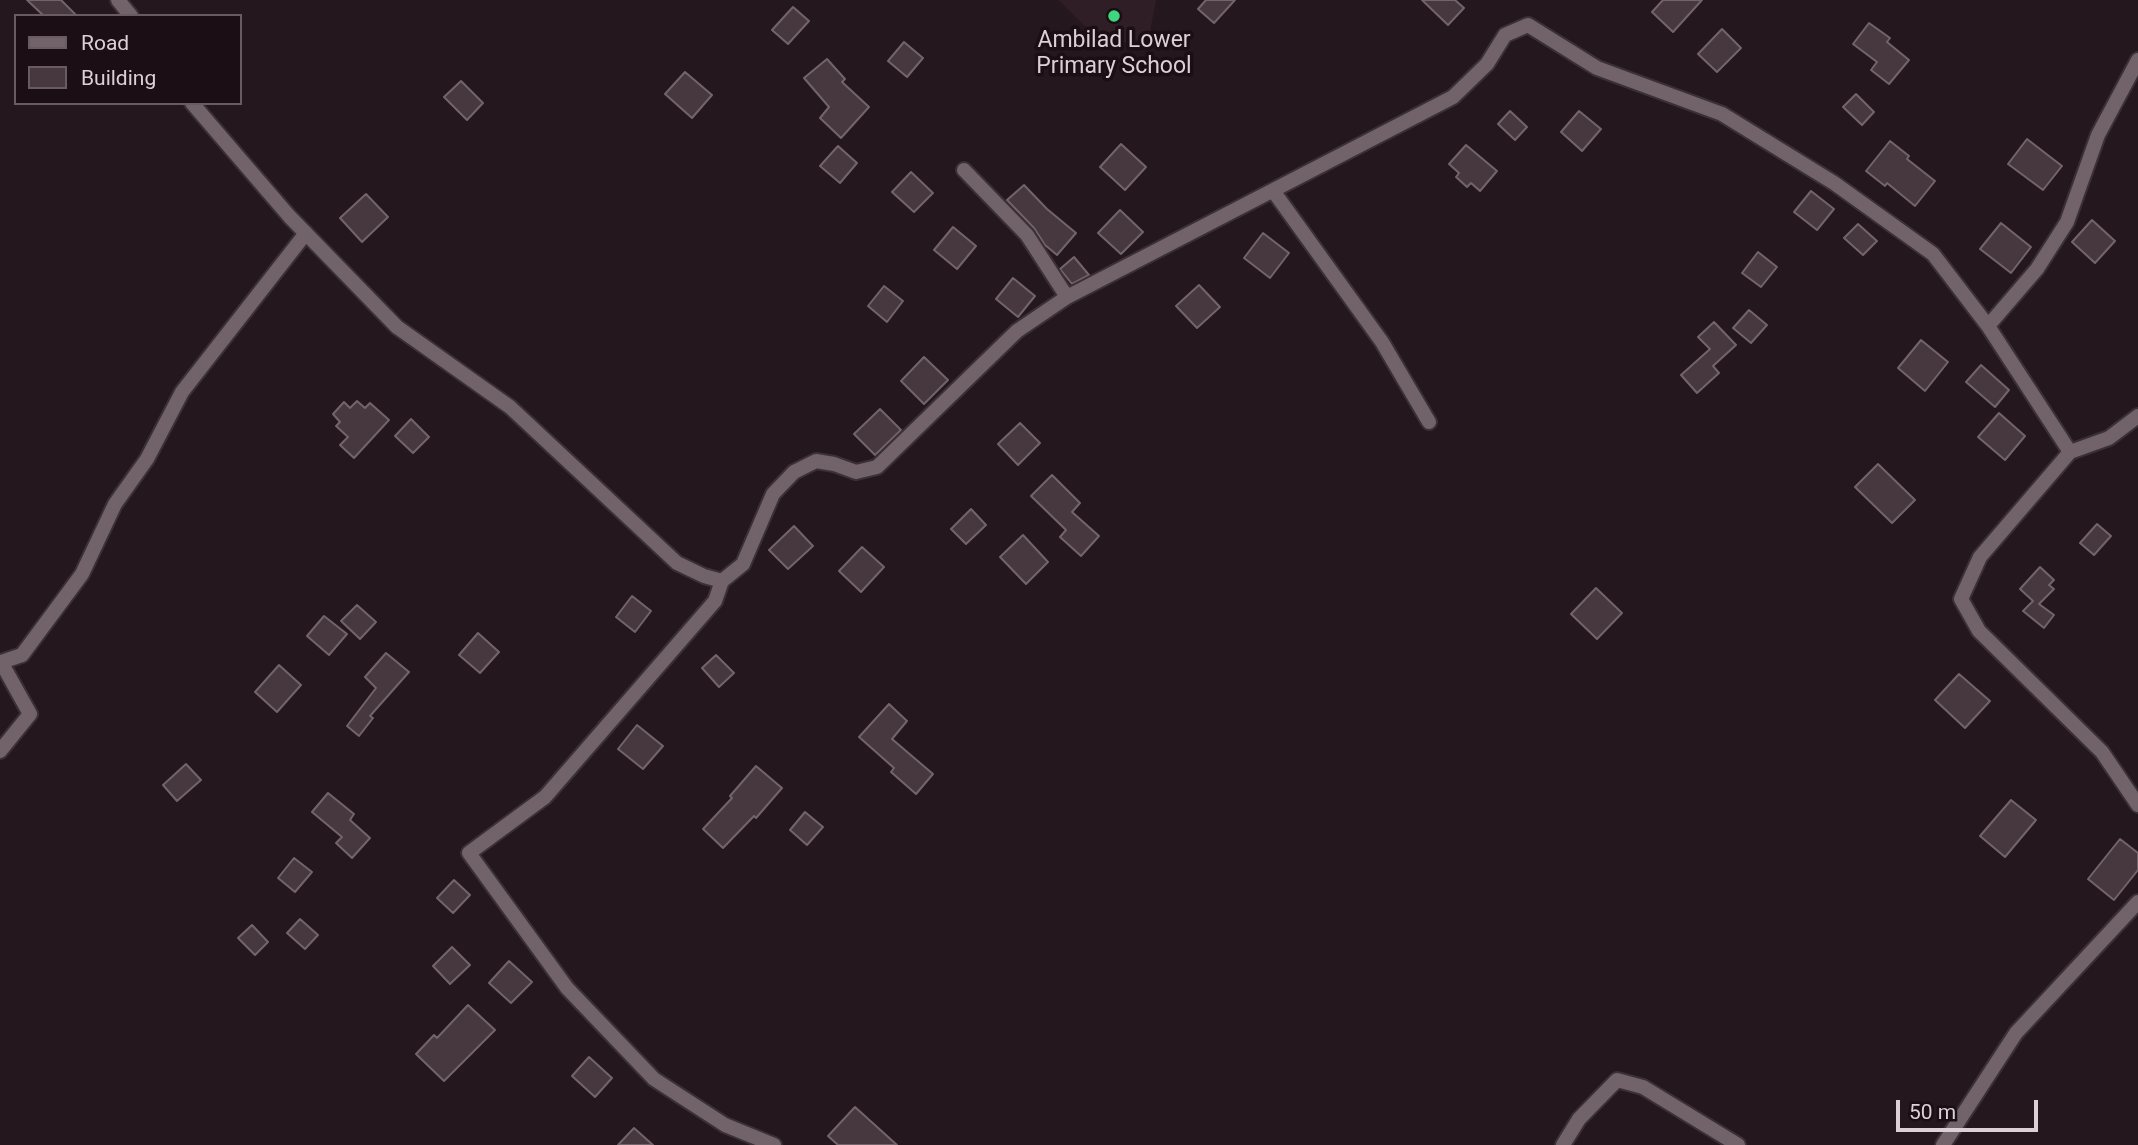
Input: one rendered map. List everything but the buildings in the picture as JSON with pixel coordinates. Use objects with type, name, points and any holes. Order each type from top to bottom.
[{"type":"street","points":[[118,0],[129,14]]},
{"type":"street","points":[[774,1145],[725,1125],[654,1079],[566,988],[469,853],[545,797],[715,601],[722,581],[743,564],[773,494],[794,472],[816,461],[856,472],[877,467],[1017,331],[1068,298],[1453,97],[1487,64],[1505,35],[1528,25],[1597,68],[1722,114],[1834,183],[1933,254],[1988,326],[2070,452]]},
{"type":"street","points":[[1988,326],[2038,269],[2067,222],[2098,135],[2138,60]]},
{"type":"street","points":[[194,105],[306,233],[397,327],[509,407],[677,563],[722,581]]},
{"type":"street","points":[[964,170],[1027,235],[1068,298]]},
{"type":"street","points":[[1274,192],[1382,342],[1429,422]]},
{"type":"street","points":[[0,751],[30,714],[1,662],[22,655],[82,574],[115,504],[147,459],[182,392],[306,233]]},
{"type":"street","points":[[2138,416],[2109,439],[2070,452],[1980,557],[1961,599],[1979,631],[2102,752],[2138,805]]},
{"type":"street","points":[[1943,1145],[2016,1033],[2138,902]]},
{"type":"street","points":[[1563,1145],[1580,1119],[1617,1080],[1643,1087],[1738,1145]]},
{"type":"shaded area","name":"Ambilad Lower Primary School","points":[[1059,0],[1156,0],[1149,37],[1127,43],[1091,32]]},
{"type":"place","name":"Ambilad Lower Primary School","points":[[1114,16]]}]
